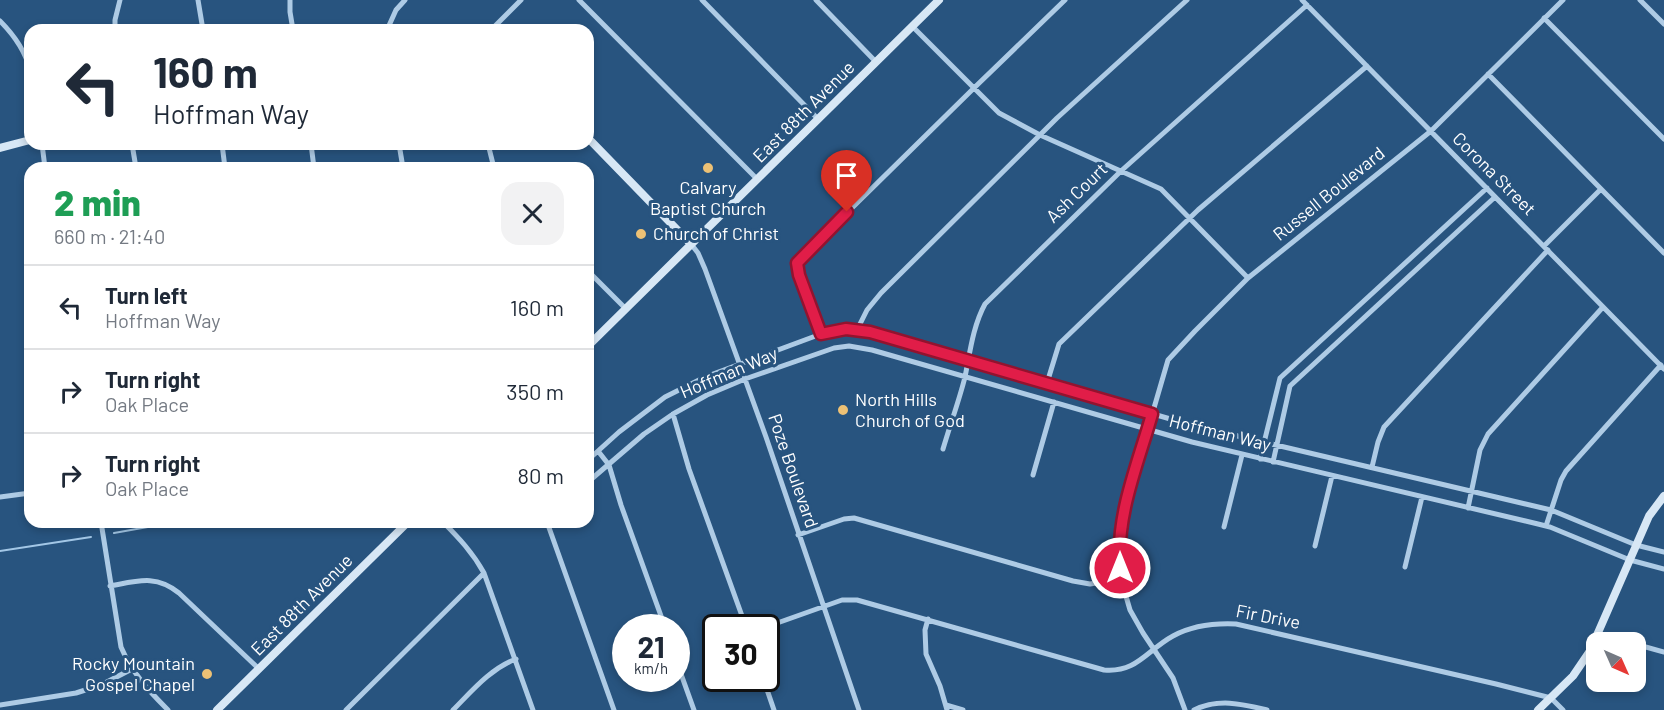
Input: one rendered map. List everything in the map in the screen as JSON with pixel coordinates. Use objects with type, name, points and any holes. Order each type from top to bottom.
[{"type":"main road","name":"East 88th Avenue","points":[[594,340],[876,62],[934,1]]},
{"type":"main road","points":[[0,148],[24,142]]},
{"type":"main road","points":[[594,144],[691,244]]},
{"type":"main road","points":[[1599,632],[1649,516],[1664,496]]},
{"type":"main road","name":"East 88th Avenue","points":[[217,710],[402,528]]},
{"type":"main road","points":[[1538,710],[1573,676],[1586,657]]},
{"type":"street","points":[[115,24],[120,0]]},
{"type":"street","points":[[198,0],[202,24]]},
{"type":"street","points":[[290,0],[292,24]]},
{"type":"street","points":[[390,24],[396,10],[405,0]]},
{"type":"street","points":[[497,24],[521,0]]},
{"type":"street","points":[[579,0],[757,179]]},
{"type":"street","points":[[702,0],[818,119]]},
{"type":"street","points":[[816,0],[876,62]]},
{"type":"street","points":[[821,334],[797,268],[798,261],[1065,0]]},
{"type":"street","points":[[857,330],[873,301],[1040,135],[1187,0]]},
{"type":"street","name":"Corona Street","points":[[1302,0],[1662,367]]},
{"type":"street","name":"Russell Boulevard","points":[[1185,710],[1173,678],[1130,609],[1121,579],[1119,554],[1121,521],[1168,360],[1248,279],[1431,131],[1563,0]]},
{"type":"street","points":[[1640,0],[1664,24]]},
{"type":"street","name":"Ash Court","points":[[943,449],[965,376],[980,313],[985,304],[1121,171],[1307,5]]},
{"type":"street","points":[[1544,18],[1664,139]]},
{"type":"street","points":[[0,21],[8,28],[24,53]]},
{"type":"street","points":[[912,26],[999,113],[1040,135],[1161,189],[1248,279]]},
{"type":"street","points":[[1047,383],[1059,344],[1190,218],[1367,66]]},
{"type":"street","points":[[1488,74],[1664,253]]},
{"type":"street","points":[[1260,459],[1280,378],[1487,188]]},
{"type":"street","points":[[1372,467],[1384,427],[1601,189]]},
{"type":"street","points":[[1273,462],[1290,386],[1495,197]]},
{"type":"street","name":"Poze Boulevard","points":[[691,244],[705,269],[745,379],[859,710]]},
{"type":"street","points":[[594,277],[626,309]]},
{"type":"street","points":[[1468,508],[1480,450],[1490,430],[1603,307]]},
{"type":"street","name":"Hoffman Way","points":[[594,455],[619,432],[665,397],[705,377],[821,334],[839,330],[857,330],[882,335],[1191,425],[1551,510],[1636,545],[1664,552]]},
{"type":"street","name":"Hoffman Way","points":[[594,477],[644,434],[707,395],[745,379],[844,346],[872,350],[1242,455],[1546,526],[1630,560],[1664,569]]},
{"type":"street","points":[[1546,526],[1566,471],[1662,367]]},
{"type":"street","points":[[1033,475],[1054,402]]},
{"type":"street","points":[[673,414],[689,469],[741,614]]},
{"type":"street","points":[[598,451],[609,465],[660,614]]},
{"type":"street","points":[[1224,527],[1242,455]]},
{"type":"street","points":[[1315,546],[1332,476]]},
{"type":"street","points":[[0,497],[24,494]]},
{"type":"street","points":[[1405,567],[1422,497]]},
{"type":"street","points":[[798,535],[844,519],[854,518],[1073,581],[1090,584],[1121,579]]},
{"type":"street","points":[[102,528],[121,647],[141,682],[168,710]]},
{"type":"street","points":[[449,528],[464,542],[484,573],[534,710]]},
{"type":"street","points":[[550,528],[614,710]]},
{"type":"street","points":[[346,710],[484,573]]},
{"type":"street","points":[[110,586],[146,580],[165,583],[179,593],[259,669]]},
{"type":"street","name":"Fir Drive","points":[[780,622],[842,600],[856,600],[1104,670],[1129,668],[1173,636],[1188,629],[1211,624],[1236,624],[1551,698]]},
{"type":"street","points":[[928,619],[925,630],[926,654],[940,686],[946,708],[963,710]]},
{"type":"street","points":[[1646,647],[1664,652]]},
{"type":"street","points":[[453,710],[490,674],[516,659]]},
{"type":"street","points":[[0,705],[76,693],[101,685],[132,669]]},
{"type":"street","points":[[688,692],[694,710]]},
{"type":"street","points":[[768,692],[774,710]]},
{"type":"street","points":[[1551,698],[1563,710]]},
{"type":"street","points":[[1194,710],[1217,702],[1226,702],[1268,710]]},
{"type":"waterway","points":[[114,533],[142,528]]},
{"type":"waterway","points":[[0,551],[91,537]]},
{"type":"place","name":"Calvary Baptist Church","points":[[708,168]]},
{"type":"place","name":"Church of Christ","points":[[641,234]]},
{"type":"place","name":"North Hills Church of God","points":[[843,410]]},
{"type":"place","name":"Rocky Mountain Gospel Chapel","points":[[207,674]]},
{"type":"route","points":[[847,212],[797,263],[799,275],[821,334],[846,329],[870,332],[1152,414],[1121,521],[1120,568]]}]
